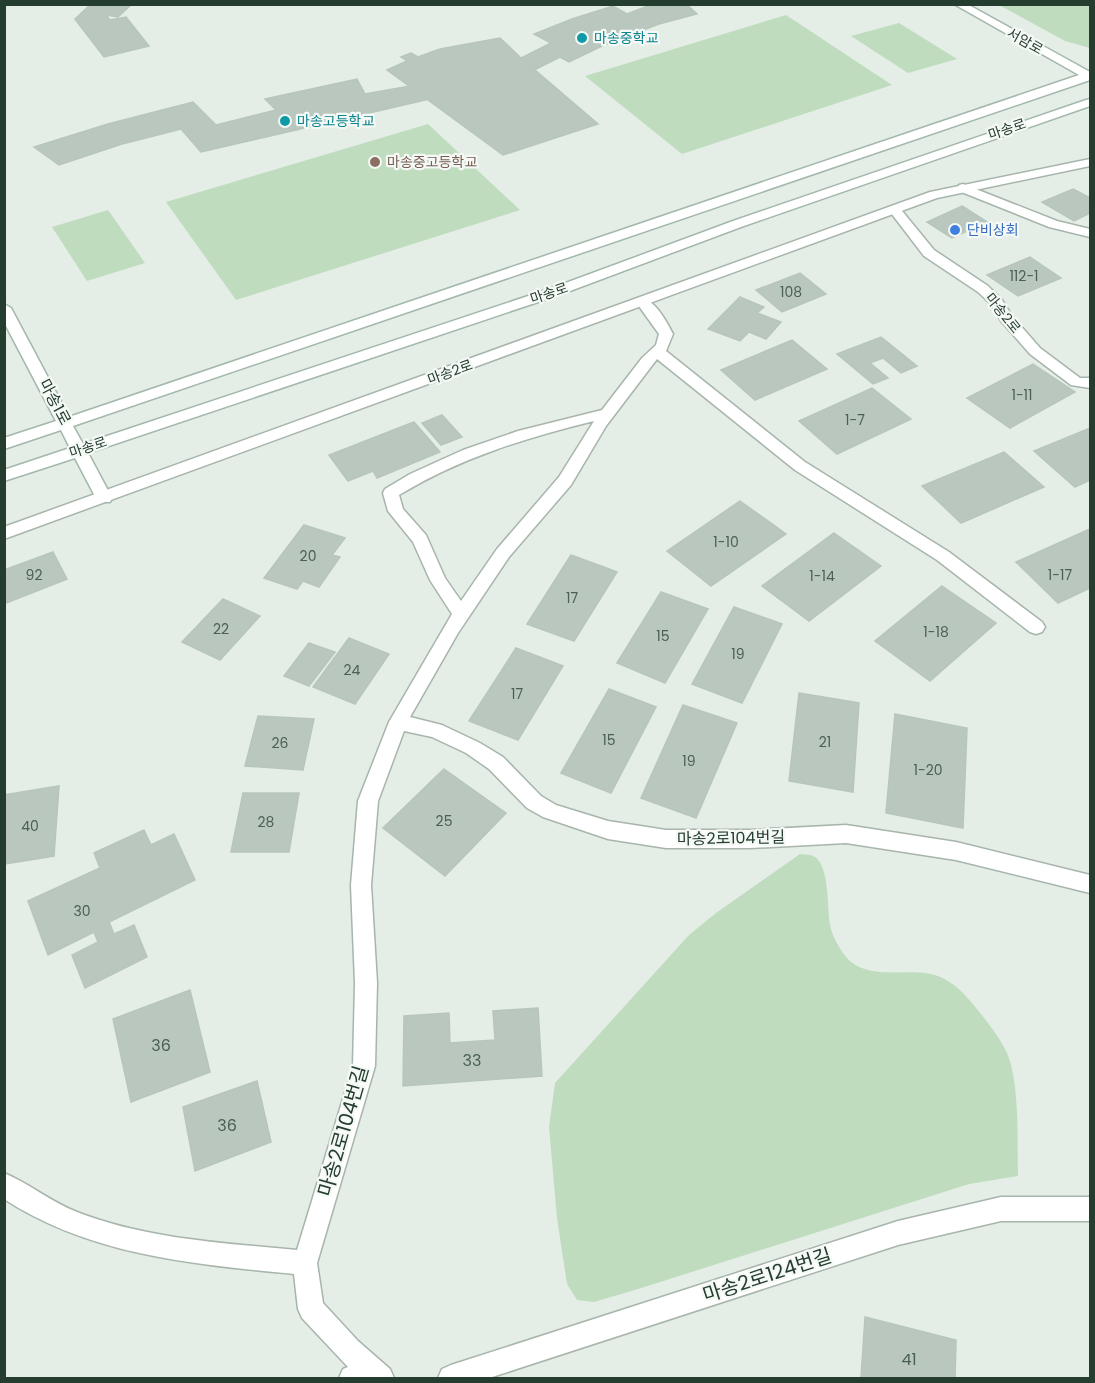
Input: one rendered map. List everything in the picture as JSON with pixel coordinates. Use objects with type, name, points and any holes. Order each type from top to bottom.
[{"type":"street","name":"서암로","points":[[959,4],[1090,76]]},
{"type":"street","name":"마송로","points":[[4,444],[1090,76]]},
{"type":"street","name":"마송로","points":[[4,476],[557,291],[737,224],[1090,102]]},
{"type":"street","name":"마송2로","points":[[4,534],[934,195],[1090,163]]},
{"type":"street","points":[[963,188],[1053,224],[1090,233]]},
{"type":"street","name":"마송2로","points":[[894,209],[929,253],[983,289],[997,303],[1006,318],[1035,351],[1076,382],[1090,383]]},
{"type":"street","name":"마송2로104번길","points":[[369,1376],[349,1350],[311,1309],[305,1263],[364,1066],[366,983],[361,885],[368,801],[398,722],[461,614],[503,553],[565,480],[608,413],[656,351],[662,347],[666,334],[643,302]]},
{"type":"street","name":"마송1로","points":[[4,308],[67,423],[104,498]]},
{"type":"street","points":[[656,351],[800,466],[943,556],[1036,627]]},
{"type":"street","points":[[461,614],[438,580],[420,539],[396,511],[391,493],[417,476],[480,450],[555,425],[608,413]]},
{"type":"street","name":"마송2로104번길","points":[[398,722],[435,730],[473,748],[496,763],[534,802],[558,814],[608,830],[666,839],[750,839],[846,834],[956,850],[1090,884]]},
{"type":"street","points":[[4,1185],[74,1225],[163,1248],[305,1263]]},
{"type":"street","name":"마송2로124번길","points":[[452,1378],[898,1233],[1001,1209],[1090,1209]]},
{"type":"green space","points":[[999,5],[1090,5],[1090,48],[1065,41]]},
{"type":"green space","points":[[786,15],[892,85],[682,154],[585,76]]},
{"type":"green space","points":[[899,23],[957,59],[908,73],[851,36]]},
{"type":"green space","points":[[428,124],[520,210],[236,300],[166,202]]},
{"type":"green space","points":[[108,210],[145,263],[87,281],[52,227]]},
{"type":"green space","points":[[800,854],[813,856],[822,867],[827,887],[831,929],[846,957],[854,964],[873,971],[925,973],[946,980],[968,998],[996,1034],[1007,1053],[1014,1080],[1018,1176],[969,1184],[594,1302],[577,1300],[567,1284],[557,1218],[549,1127],[555,1083],[689,935],[716,913]]},
{"type":"building","points":[[91,4],[132,4],[118,17],[106,15],[110,20],[126,17],[149,46],[104,57],[75,19]]},
{"type":"building","name":"마송중학교","points":[[653,4],[686,4],[697,14],[659,24],[602,46],[569,62],[560,57],[536,69],[521,58],[551,43],[534,34],[613,6],[627,14]]},
{"type":"building","points":[[500,38],[598,124],[503,155],[387,70],[407,61],[401,57],[411,53],[418,57],[440,49]]},
{"type":"building","name":"마송고등학교","points":[[357,79],[365,94],[410,86],[430,99],[201,152],[181,129],[122,144],[59,165],[34,147],[108,124],[193,102],[216,125],[276,110],[265,99]]},
{"type":"building","points":[[1073,189],[1090,198],[1090,213],[1074,221],[1042,202]]},
{"type":"building","name":"단비상회","points":[[962,206],[987,222],[952,238],[927,222]]},
{"type":"building","points":[[1030,257],[1061,278],[1018,296],[987,275]]},
{"type":"building","points":[[800,273],[826,294],[782,312],[756,290]]},
{"type":"building","points":[[740,297],[764,307],[757,313],[781,322],[766,339],[749,332],[740,341],[708,329]]},
{"type":"building","points":[[881,337],[917,366],[901,373],[883,358],[870,363],[888,378],[873,384],[837,354]]},
{"type":"building","points":[[792,340],[827,369],[755,400],[721,370]]},
{"type":"building","points":[[1033,364],[1075,392],[1010,428],[967,398]]},
{"type":"building","points":[[872,388],[911,419],[837,454],[799,421]]},
{"type":"building","points":[[442,415],[462,437],[441,445],[422,423]]},
{"type":"building","points":[[414,422],[440,452],[377,478],[373,471],[348,481],[329,455]]},
{"type":"building","points":[[1090,428],[1090,480],[1075,487],[1034,451]]},
{"type":"building","points":[[1004,452],[1044,487],[961,523],[922,486]]},
{"type":"building","points":[[740,501],[786,534],[711,586],[667,551]]},
{"type":"building","points":[[304,525],[345,538],[332,555],[340,557],[319,587],[303,581],[297,589],[264,578]]},
{"type":"building","points":[[1090,529],[1090,588],[1058,603],[1016,562]]},
{"type":"building","points":[[834,533],[881,566],[809,621],[762,586]]},
{"type":"building","points":[[53,552],[67,579],[4,604],[4,570]]},
{"type":"building","points":[[571,555],[617,572],[574,641],[527,624]]},
{"type":"building","points":[[942,586],[996,623],[930,681],[875,641]]},
{"type":"building","points":[[661,592],[708,609],[665,683],[617,663]]},
{"type":"building","points":[[223,599],[260,616],[220,660],[182,642]]},
{"type":"building","points":[[734,607],[782,624],[742,703],[692,684]]},
{"type":"building","points":[[349,638],[389,654],[355,704],[313,687]]},
{"type":"building","points":[[309,643],[335,652],[309,686],[284,676]]},
{"type":"building","points":[[516,648],[563,666],[518,740],[469,721]]},
{"type":"building","points":[[609,689],[656,707],[611,793],[561,773]]},
{"type":"building","points":[[799,693],[859,703],[853,792],[789,781]]},
{"type":"building","points":[[683,705],[737,723],[696,818],[641,798]]},
{"type":"building","points":[[895,714],[967,728],[963,828],[886,813]]},
{"type":"building","points":[[258,716],[314,719],[303,770],[245,766]]},
{"type":"building","points":[[444,769],[506,813],[445,876],[383,828]]},
{"type":"building","points":[[59,786],[54,856],[4,864],[4,795]]},
{"type":"building","points":[[243,793],[299,793],[289,852],[231,852]]},
{"type":"building","points":[[144,830],[151,845],[174,834],[195,880],[109,922],[114,934],[134,925],[147,957],[85,988],[72,955],[98,942],[94,932],[48,955],[28,901],[100,868],[94,853]]},
{"type":"building","points":[[190,990],[210,1072],[131,1102],[113,1019]]},
{"type":"building","points":[[538,1008],[542,1076],[403,1086],[404,1016],[449,1013],[450,1043],[495,1040],[493,1011]]},
{"type":"building","points":[[257,1081],[271,1142],[195,1171],[183,1107]]},
{"type":"building","points":[[865,1317],[956,1340],[955,1378],[861,1378]]},
{"type":"place","name":"마송중학교","points":[[582,38]]},
{"type":"place","name":"마송고등학교","points":[[285,121]]},
{"type":"place","name":"마송중고등학교","points":[[375,162]]},
{"type":"place","name":"단비상회","points":[[955,230]]}]
